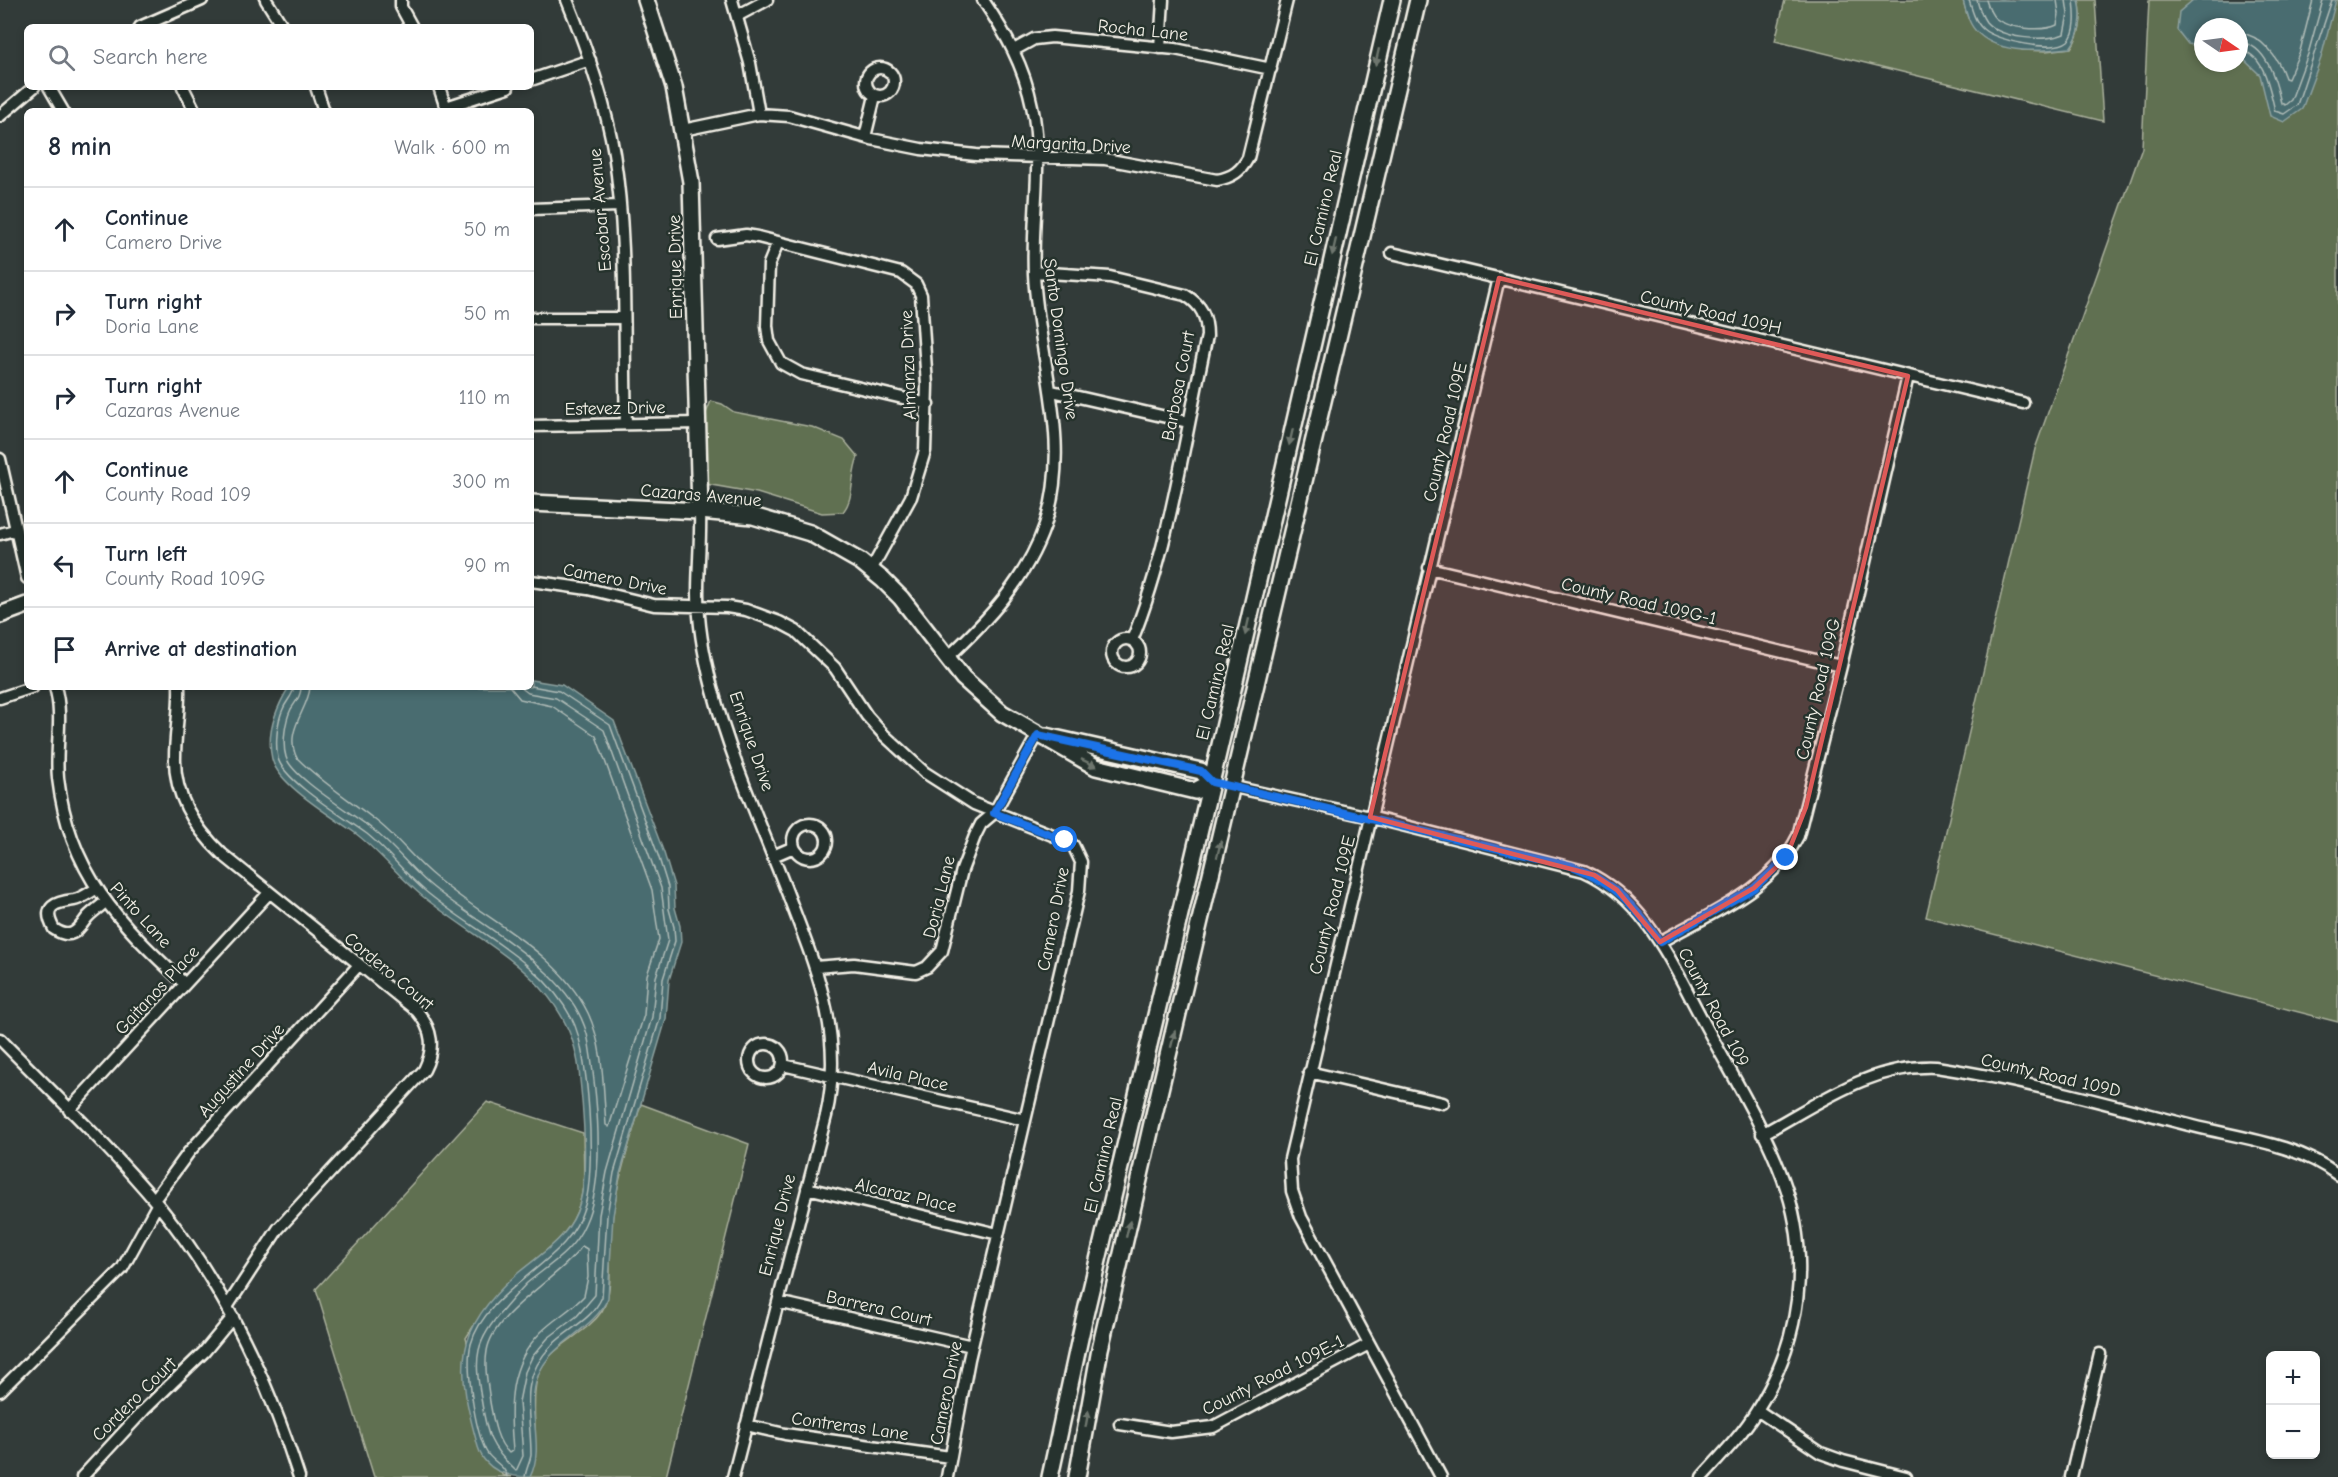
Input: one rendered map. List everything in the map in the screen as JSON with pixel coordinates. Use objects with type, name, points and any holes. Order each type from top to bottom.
[{"type":"main road","name":"Enrique Drive","points":[[646,0],[663,48],[683,130],[691,182],[700,511]]},
{"type":"main road","name":"El Camino Real","points":[[1050,1477],[1080,1338],[1212,782],[1392,0]]},
{"type":"main road","points":[[1077,1477],[1103,1337],[1418,0]]},
{"type":"main road","name":"Cazaras Avenue","points":[[534,503],[700,511],[753,516],[810,533],[834,545],[870,570],[901,598],[946,659],[980,696],[1038,735],[1064,751],[1106,771],[1196,791],[1212,782],[1201,771],[1038,735]]},
{"type":"main road","points":[[0,615],[24,606]]},
{"type":"main road","points":[[1212,782],[1234,787]]},
{"type":"street","points":[[149,24],[202,0]]},
{"type":"street","points":[[266,0],[281,24]]},
{"type":"street","points":[[401,0],[401,7],[410,24]]},
{"type":"street","name":"Escobar Avenue","points":[[567,0],[590,60],[608,121],[619,206],[626,424]]},
{"type":"street","points":[[732,0],[752,73],[759,114]]},
{"type":"street","points":[[737,15],[767,0]]},
{"type":"street","name":"Santo Domingo Drive","points":[[946,659],[1004,600],[1038,543],[1054,482],[1057,429],[1052,391],[1043,357],[1034,272],[1038,156],[1032,105],[1014,50],[983,0]]},
{"type":"street","points":[[1160,48],[1163,0]]},
{"type":"street","name":"Margarita Drive","points":[[683,130],[759,114],[789,116],[865,137],[950,153],[1105,159],[1217,180],[1228,178],[1243,167],[1248,158],[1287,0]]},
{"type":"street","name":"Rocha Lane","points":[[1014,50],[1042,37],[1201,53],[1271,69]]},
{"type":"street","points":[[534,79],[590,60]]},
{"type":"street","points":[[0,116],[30,90]]},
{"type":"street","points":[[51,90],[61,108]]},
{"type":"street","points":[[184,90],[194,108]]},
{"type":"street","points":[[317,90],[323,108]]},
{"type":"street","points":[[440,90],[447,108]]},
{"type":"street","points":[[450,108],[500,90]]},
{"type":"street","points":[[865,137],[875,96]]},
{"type":"street","points":[[534,209],[619,206]]},
{"type":"street","name":"Almanza Drive","points":[[717,239],[746,235],[778,242],[884,267],[909,277],[916,284],[924,312],[928,404],[925,451],[918,478],[900,519],[870,570]]},
{"type":"street","points":[[778,242],[769,264],[767,326],[769,341],[781,363],[801,374],[928,404]]},
{"type":"street","name":"County Road 109H","points":[[1392,253],[2023,403]]},
{"type":"street","name":"Barbosa Court","points":[[1034,272],[1110,277],[1185,295],[1194,300],[1205,315],[1207,336],[1188,422],[1148,597],[1132,640]]},
{"type":"street","name":"County Road 109E","points":[[1441,1477],[1301,1216],[1292,1191],[1290,1160],[1309,1072],[1499,278]]},
{"type":"street","points":[[534,318],[623,318]]},
{"type":"street","name":"County Road 109G","points":[[1660,942],[1754,888],[1786,858],[1802,824],[1908,376]]},
{"type":"street","points":[[1052,391],[1188,422]]},
{"type":"street","name":"Estevez Drive","points":[[534,426],[699,423]]},
{"type":"street","points":[[0,459],[24,567]]},
{"type":"street","name":"Enrique Drive","points":[[700,511],[699,606],[714,694],[815,968],[829,1013],[833,1056],[828,1106],[733,1477]]},
{"type":"street","points":[[0,534],[14,530]]},
{"type":"street","name":"County Road 109G-1","points":[[1430,568],[1841,666]]},
{"type":"street","name":"Camero Drive","points":[[534,581],[588,589],[654,605],[746,610],[796,631],[835,668],[867,716],[906,757],[950,790],[994,813],[1065,840],[1078,852],[1081,862],[1079,891],[972,1346],[947,1477]]},
{"type":"street","points":[[0,698],[24,690]]},
{"type":"street","name":"Pinto Lane","points":[[56,690],[60,702],[58,775],[61,798],[75,849],[105,902],[140,942],[185,984]]},
{"type":"street","name":"Cordero Court","points":[[82,1477],[144,1410],[204,1352],[278,1229],[424,1070],[431,1041],[425,1021],[417,1011],[358,966],[208,840],[187,811],[181,796],[175,759],[179,690]]},
{"type":"street","name":"Doria Lane","points":[[815,968],[854,964],[907,972],[927,967],[942,951],[947,939],[967,853],[981,824],[994,813],[1038,735]]},
{"type":"street","name":"County Road 109","points":[[1234,787],[1370,817],[1584,871],[1605,882],[1626,898],[1660,942],[1784,1179],[1792,1207],[1800,1273],[1796,1310],[1787,1351],[1757,1410],[1702,1477]]},
{"type":"street","points":[[773,856],[794,847]]},
{"type":"street","points":[[96,889],[74,900],[59,901],[53,906],[50,922],[54,929],[69,935],[77,932],[105,902]]},
{"type":"street","name":"Gaitanos Place","points":[[69,1110],[269,893]]},
{"type":"street","name":"Augustine Drive","points":[[0,1391],[122,1269],[155,1202],[189,1152],[358,966]]},
{"type":"street","points":[[0,1039],[155,1202],[230,1312],[269,1389],[299,1477]]},
{"type":"street","name":"Avila Place","points":[[783,1065],[1025,1120]]},
{"type":"street","name":"County Road 109D","points":[[1762,1134],[1878,1073],[1906,1066],[1936,1067],[2130,1110],[2277,1147],[2309,1157],[2338,1175]]},
{"type":"street","points":[[1309,1072],[1443,1103]]},
{"type":"street","name":"Alcaraz Place","points":[[807,1188],[998,1234]]},
{"type":"street","name":"Barrera Court","points":[[778,1302],[972,1346]]},
{"type":"street","name":"County Road 109E-1","points":[[1120,1424],[1171,1432],[1213,1427],[1369,1344]]},
{"type":"street","points":[[2071,1477],[2100,1354]]},
{"type":"street","points":[[1757,1410],[1821,1453],[1842,1461],[1906,1477]]},
{"type":"street","name":"Contreras Lane","points":[[746,1425],[785,1434],[950,1457]]},
{"type":"highlighted area","points":[[1499,278],[1908,376],[1806,807],[1786,858],[1754,888],[1660,942],[1617,890],[1594,875],[1370,817]]},
{"type":"green space","points":[[1785,0],[1963,0],[1968,18],[2022,50],[2046,51],[2071,48],[2080,25],[2079,0],[2095,0],[2103,121],[1775,41]]},
{"type":"green space","points":[[2149,0],[2338,0],[2338,1022],[1926,917],[2035,449],[2142,148]]},
{"type":"green space","points":[[711,401],[722,404],[734,412],[812,427],[844,440],[858,457],[851,493],[843,512],[822,513],[757,493],[706,484],[705,416]]},
{"type":"green space","points":[[487,1102],[583,1133],[582,1194],[570,1225],[555,1243],[503,1288],[483,1312],[466,1338],[502,1475],[512,1477],[374,1477],[316,1289]]},
{"type":"green space","points":[[641,1104],[749,1144],[666,1477],[528,1477],[535,1459],[535,1390],[542,1367],[557,1350],[586,1328],[605,1305],[610,1282],[611,1233],[616,1195]]},
{"type":"water","points":[[1963,0],[2079,0],[2081,19],[2079,31],[2070,48],[2023,50],[1999,45],[1988,41],[1976,31],[1968,18]]},
{"type":"water","points":[[2193,0],[2336,0],[2321,58],[2302,109],[2284,122],[2270,116],[2260,75],[2248,64],[2248,18],[2194,18],[2194,45],[2188,44],[2177,30],[2179,12]]},
{"type":"water","points":[[534,680],[562,685],[614,721],[664,853],[674,886],[681,942],[669,980],[666,1019],[620,1174],[613,1216],[608,1298],[593,1320],[552,1354],[538,1376],[534,1401],[536,1453],[530,1477],[513,1476],[498,1471],[491,1467],[481,1455],[466,1395],[465,1352],[471,1333],[481,1314],[496,1294],[555,1243],[576,1214],[583,1188],[584,1137],[579,1070],[572,1038],[559,1011],[541,988],[520,968],[421,895],[364,840],[307,800],[284,779],[276,769],[270,750],[271,731],[287,690],[534,690]]},
{"type":"route","points":[[1065,840],[994,813],[1038,735],[1201,771],[1212,782],[1370,817],[1572,866],[1594,875],[1617,890],[1635,908],[1660,942],[1754,888],[1786,858]]}]
